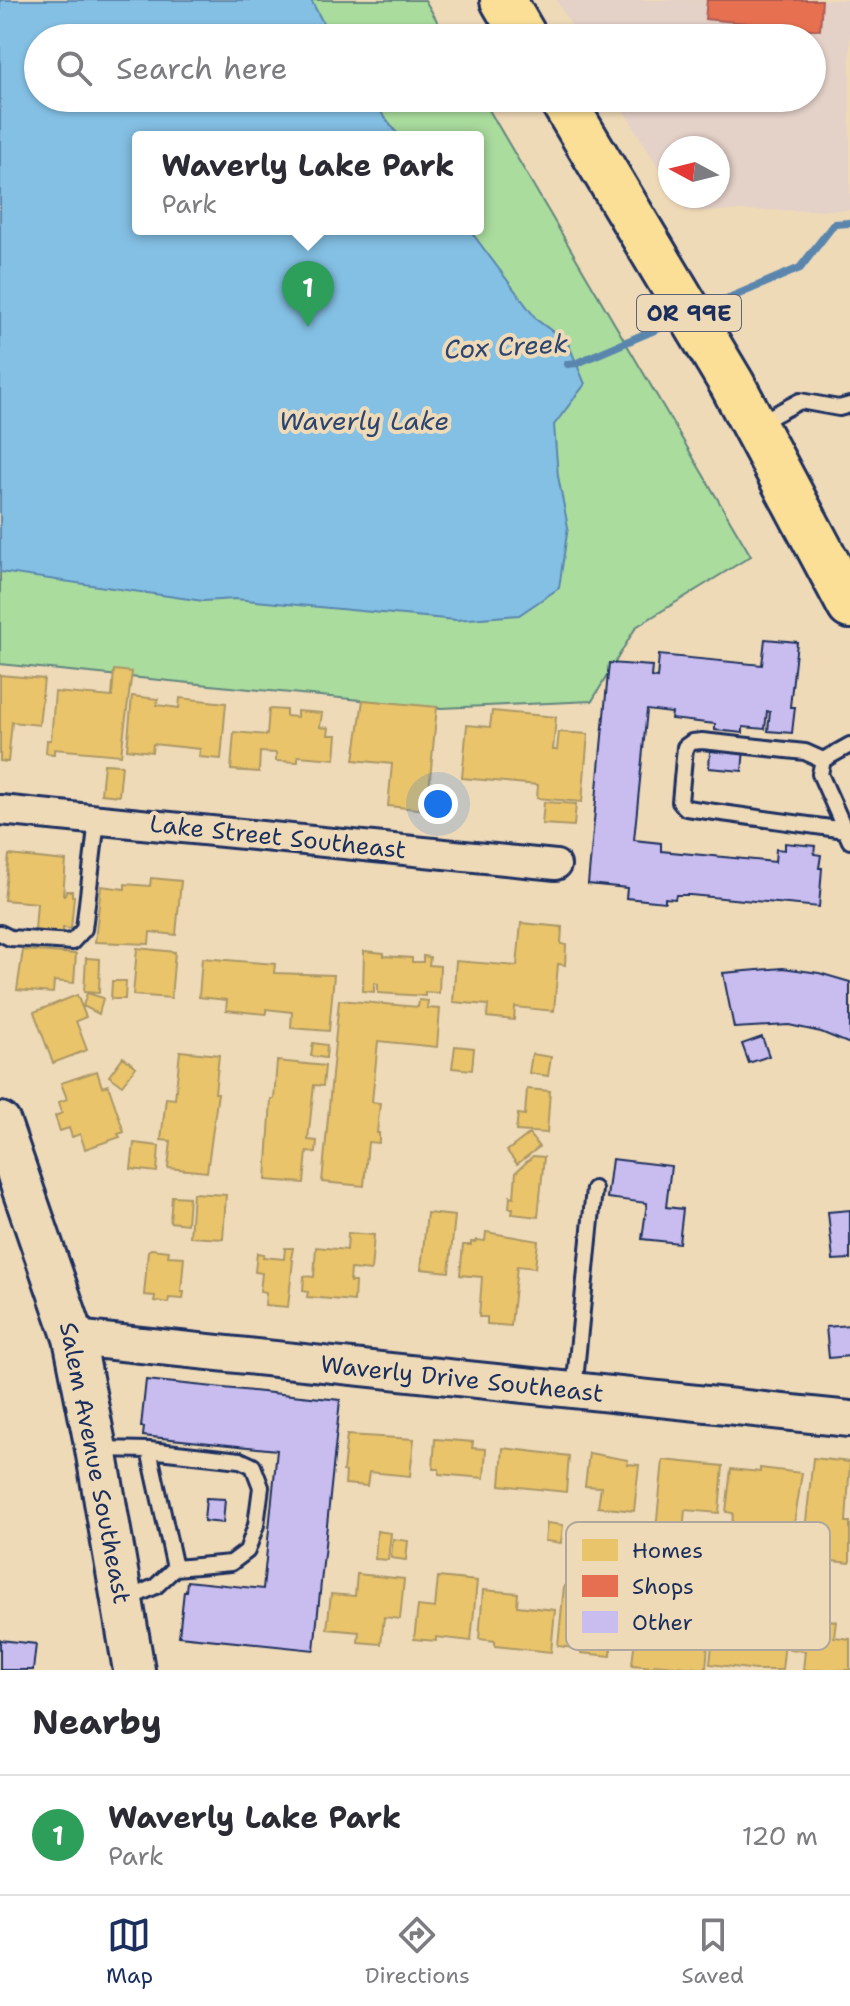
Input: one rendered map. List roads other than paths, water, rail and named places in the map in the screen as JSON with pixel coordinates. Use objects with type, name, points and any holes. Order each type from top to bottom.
[{"type":"highway","points":[[503,0],[517,24]]},
{"type":"highway","name":"OR 99E","points":[[569,112],[732,384],[850,606]]},
{"type":"main road","name":"Salem Avenue Southeast","points":[[0,1123],[74,1338],[134,1670]]},
{"type":"street","name":"Lake Street Southeast","points":[[0,810],[556,865]]},
{"type":"street","name":"Waverly Drive Southeast","points":[[74,1338],[850,1419]]},
{"type":"lane","points":[[754,426],[800,401],[839,408],[850,405]]},
{"type":"lane","points":[[823,760],[805,752],[692,742],[685,747],[680,802],[686,808],[848,835]]},
{"type":"lane","points":[[848,835],[820,774],[823,760],[850,745]]},
{"type":"lane","points":[[0,933],[10,938],[72,942],[84,929],[97,820]]},
{"type":"lane","points":[[574,1392],[594,1189]]},
{"type":"lane","points":[[96,1449],[149,1450],[240,1460],[253,1466],[261,1487],[256,1525],[247,1551],[231,1563],[175,1568],[156,1586],[122,1602]]},
{"type":"lane","points":[[149,1450],[175,1568]]},
{"type":"water","name":"Waverly Lake","points":[[0,0],[311,0],[324,24],[24,24],[24,112],[381,112],[395,131],[132,131],[132,235],[473,235],[537,320],[568,343],[585,384],[554,425],[558,476],[568,527],[559,588],[519,615],[456,620],[235,599],[203,601],[0,572]]},
{"type":"waterway","name":"Cox Creek","points":[[701,310],[800,268],[834,224],[850,223]]},
{"type":"waterway","name":"Cox Creek","points":[[568,364],[577,363],[678,320]]},
{"type":"place","name":"Waverly Lake Park","points":[[308,327]]}]
